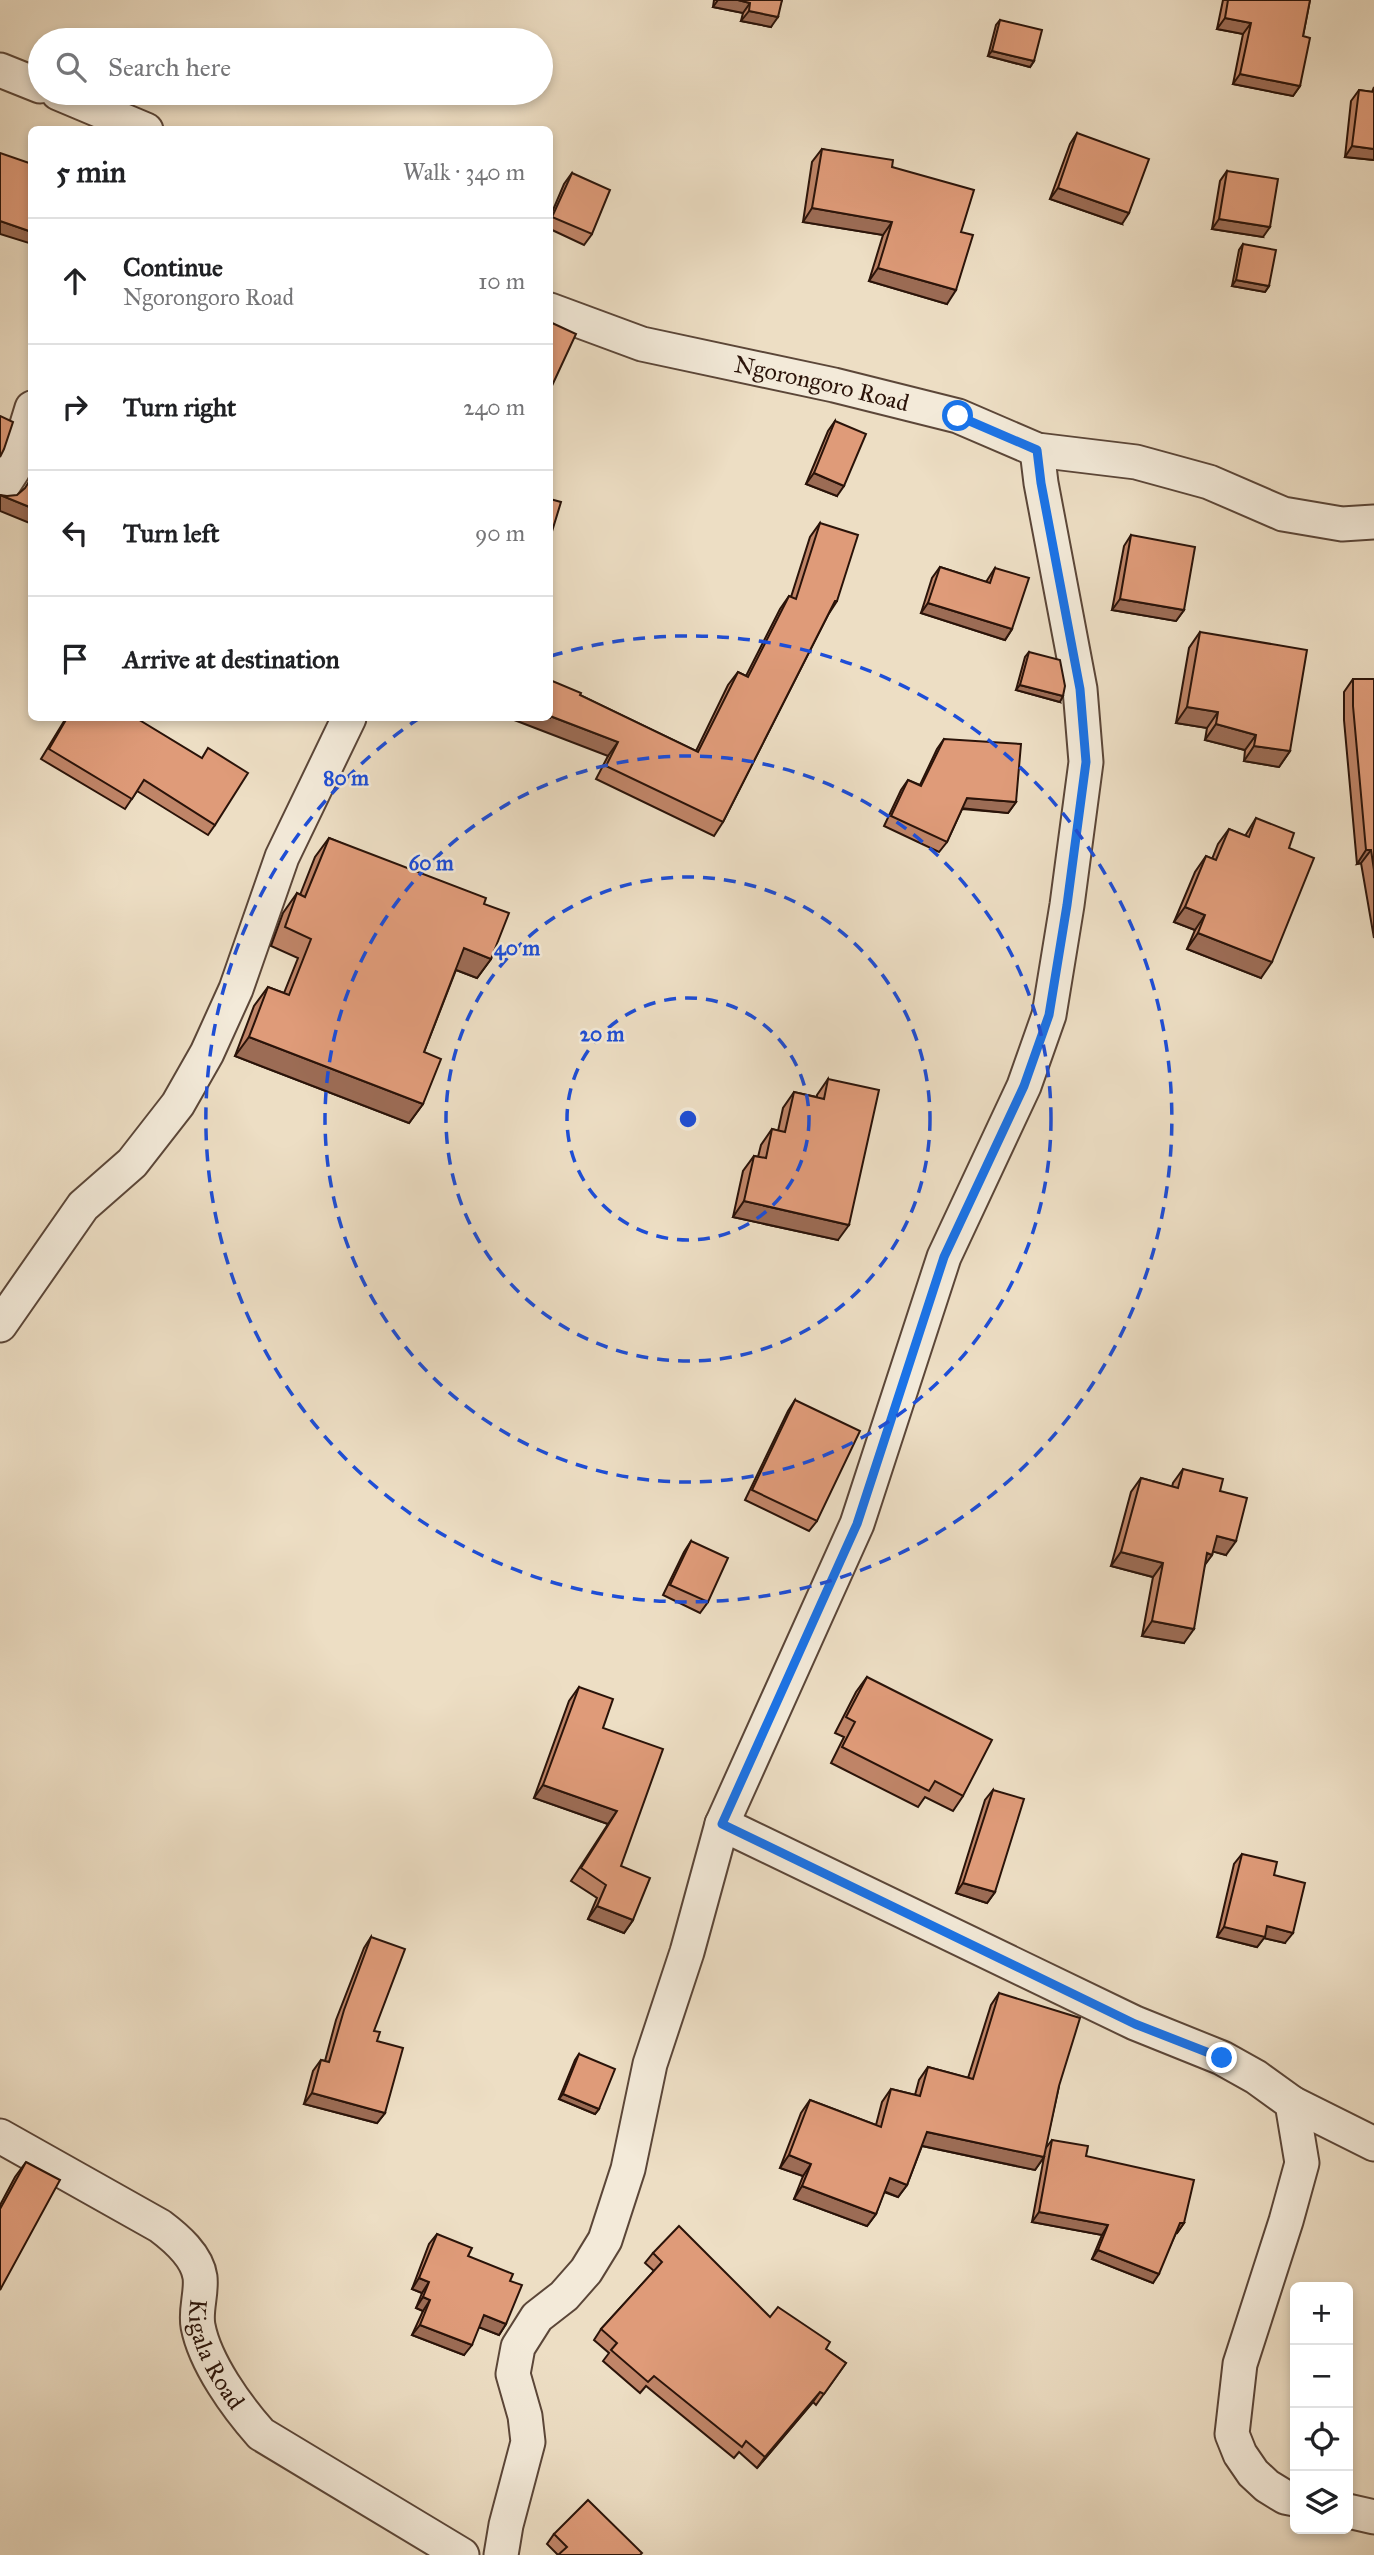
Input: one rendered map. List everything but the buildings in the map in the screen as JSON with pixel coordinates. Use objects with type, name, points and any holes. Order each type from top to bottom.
[{"type":"street","points":[[0,71],[28,82]]},
{"type":"street","points":[[86,105],[136,126]]},
{"type":"street","name":"Ngorongoro Road","points":[[553,311],[642,344],[834,385],[958,416],[1037,450],[1136,462],[1209,482],[1283,514],[1342,524],[1374,522]]},
{"type":"street","points":[[0,490],[13,470],[28,421]]},
{"type":"street","points":[[501,2555],[506,2525],[528,2442],[525,2416],[513,2374],[518,2347],[537,2317],[564,2296],[586,2271],[605,2240],[628,2169],[650,2064],[687,1952],[722,1824],[857,1524],[944,1257],[1024,1086],[1049,1015],[1086,762],[1080,689],[1037,450]]},
{"type":"street","points":[[0,1325],[83,1206],[132,1163],[178,1104],[190,1084],[236,989],[282,858],[348,721]]},
{"type":"street","points":[[722,1824],[1135,2024],[1222,2058],[1256,2077],[1292,2103],[1374,2144]]},
{"type":"street","points":[[1290,2498],[1266,2486],[1253,2473],[1240,2454],[1232,2434],[1240,2364],[1302,2163],[1292,2103]]},
{"type":"street","name":"Kigala Road","points":[[0,2136],[175,2237],[190,2255],[200,2275],[198,2326],[209,2357],[242,2412],[261,2434],[462,2555]]},
{"type":"street","points":[[1353,2512],[1374,2517]]},
{"type":"route","points":[[958,416],[1037,450],[1080,689],[1086,762],[1049,1015],[1024,1086],[944,1257],[857,1524],[722,1824],[1135,2024],[1222,2058]]}]
